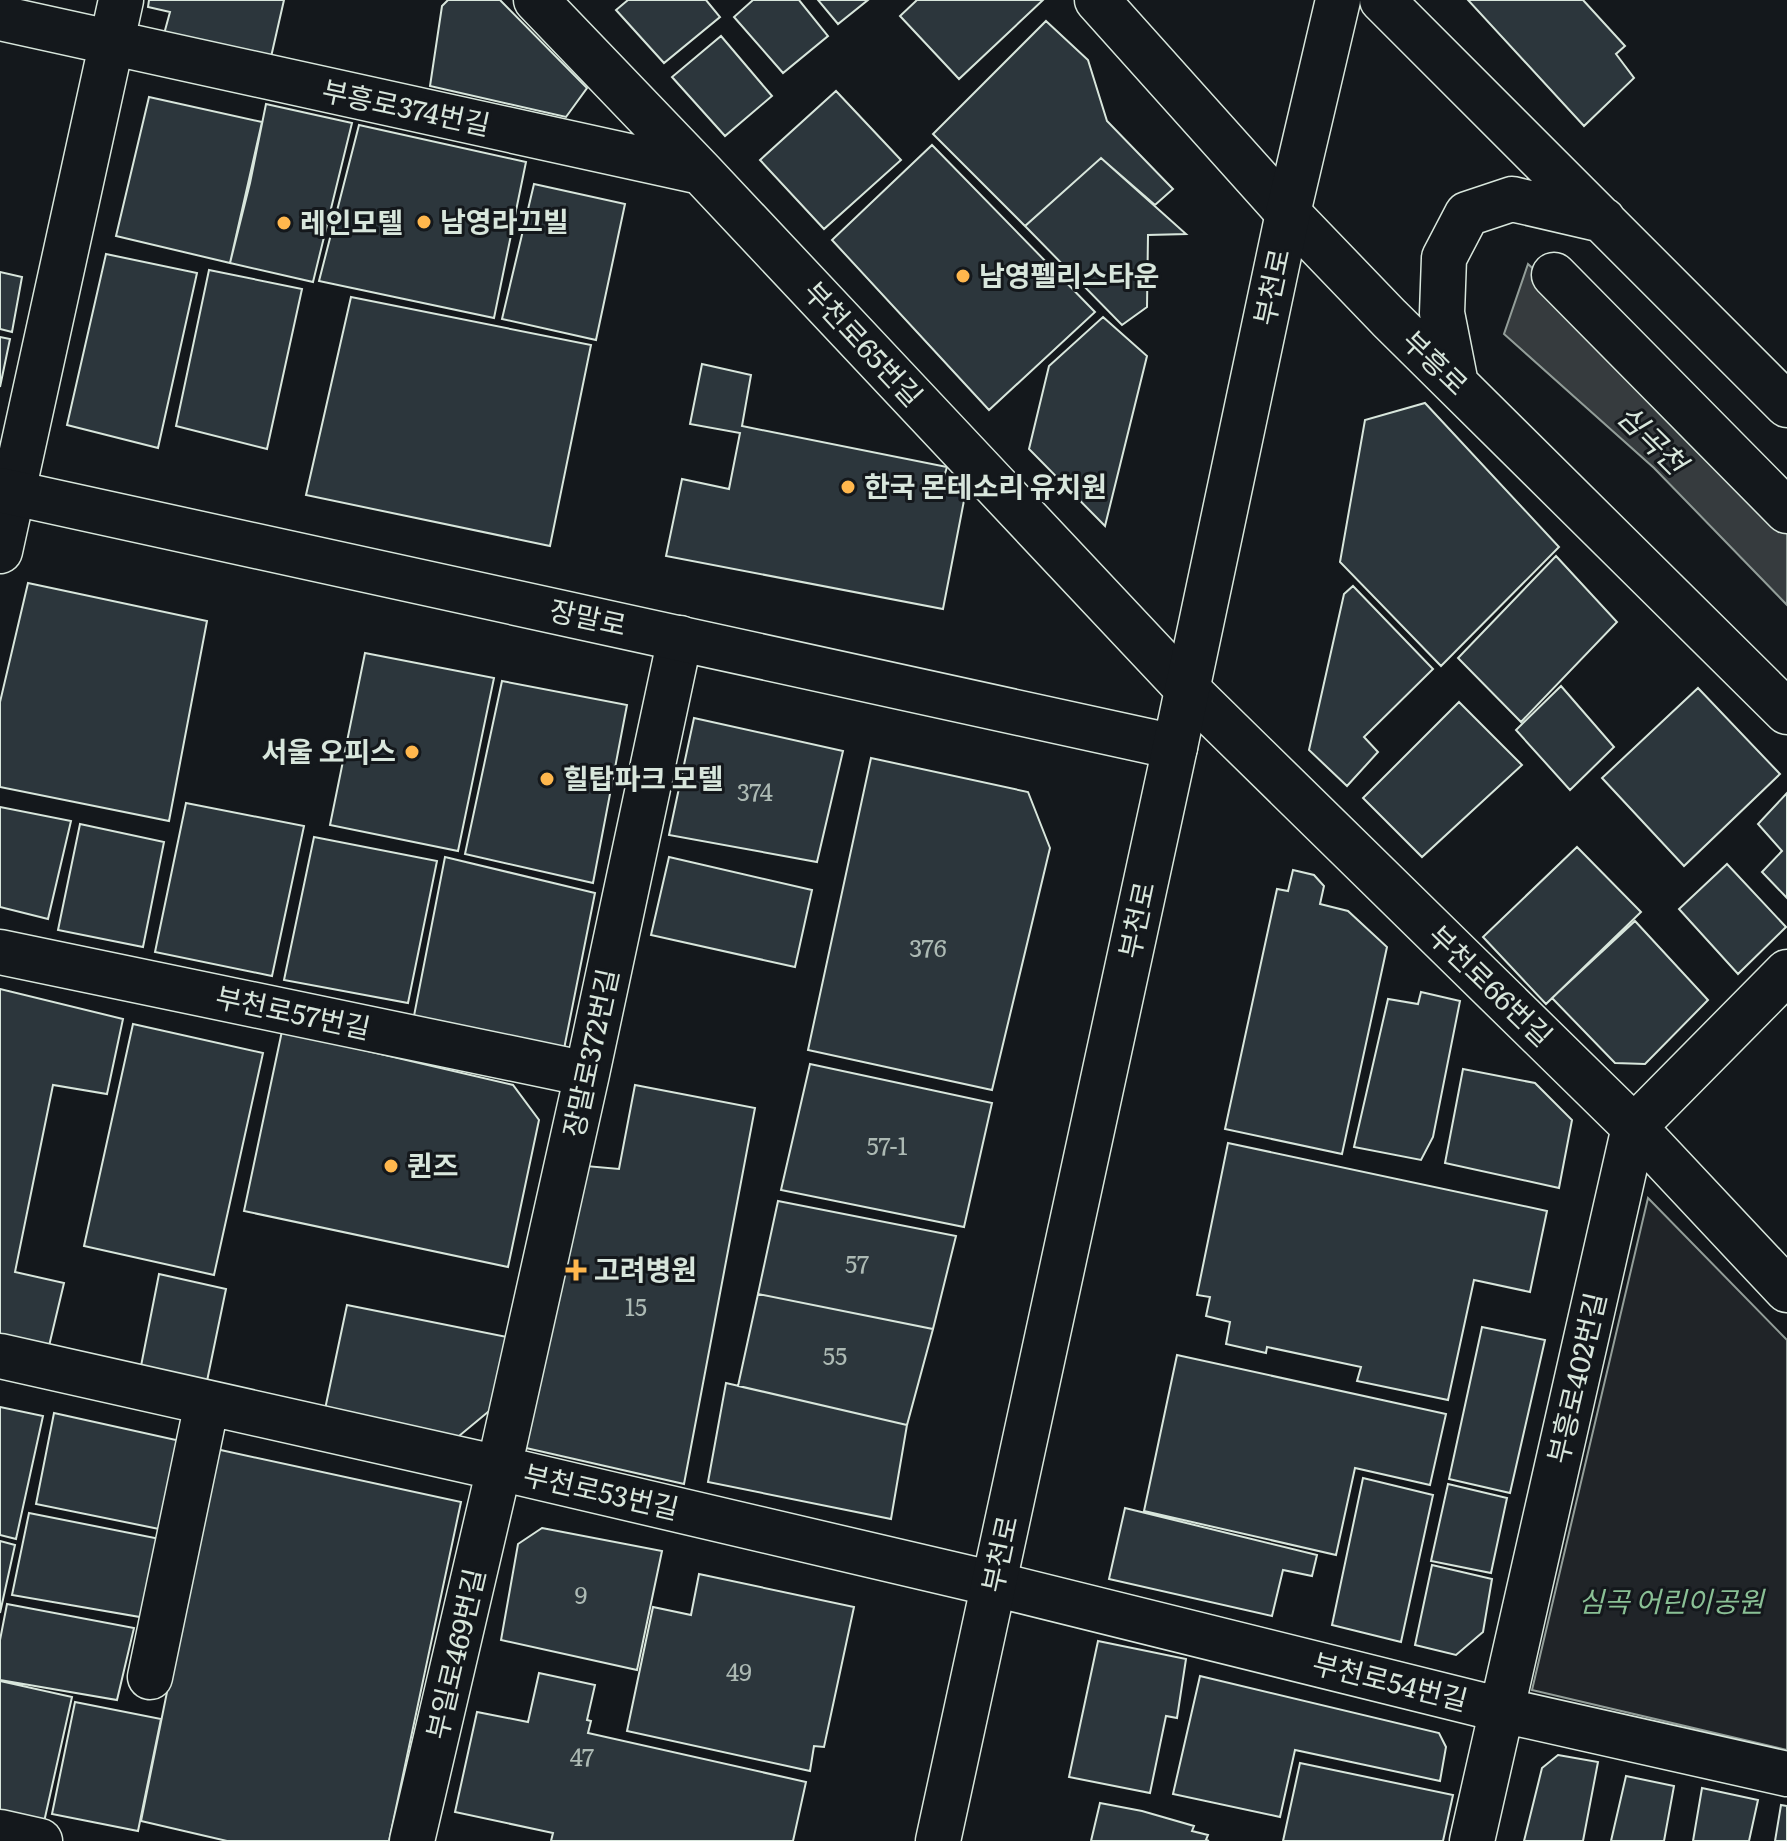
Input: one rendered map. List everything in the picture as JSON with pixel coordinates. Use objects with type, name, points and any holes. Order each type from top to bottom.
[{"type":"street","points":[[0,551],[7,491],[121,0]]},
{"type":"street","name":"부천로65번길","points":[[536,0],[1187,689]]},
{"type":"street","name":"부흥로","points":[[1097,0],[1288,213],[1389,318],[1787,712]]},
{"type":"street","name":"부천로","points":[[938,1841],[1288,213],[1338,0]]},
{"type":"street","points":[[1382,0],[1787,405]]},
{"type":"street","name":"부흥로374번길","points":[[0,18],[701,172]]},
{"type":"street","points":[[1456,384],[1442,313],[1444,258],[1467,214],[1512,199],[1603,220]]},
{"type":"street","points":[[1554,275],[1787,511]]},
{"type":"street","name":"장말로","points":[[7,491],[1175,747]]},
{"type":"street","name":"장말로372번길","points":[[499,1468],[680,638]]},
{"type":"street","name":"부천로66번길","points":[[1187,689],[1634,1127],[1787,1290]]},
{"type":"street","name":"부천로57번길","points":[[0,952],[587,1074]]},
{"type":"street","points":[[1634,1127],[1787,972]]},
{"type":"street","name":"부흥로402번길","points":[[1472,1841],[1634,1127]]},
{"type":"street","name":"부천로53번길","points":[[0,1356],[994,1584]]},
{"type":"street","points":[[150,1677],[207,1403]]},
{"type":"street","name":"부일로469번길","points":[[412,1841],[499,1468]]},
{"type":"street","name":"부천로54번길","points":[[994,1584],[1502,1710],[1787,1774]]},
{"type":"street","points":[[0,1832],[40,1841]]},
{"type":"green space","name":"심곡 어린이공원","points":[[1648,1198],[1787,1340],[1787,1750],[1532,1690]]},
{"type":"water","name":"심곡천","points":[[1528,264],[1660,384],[1787,529],[1787,605],[1654,468],[1504,334]]},
{"type":"building","points":[[149,0],[284,0],[271,57],[164,34],[170,12],[148,7]]},
{"type":"building","points":[[448,0],[500,0],[587,88],[566,117],[430,86],[442,6]]},
{"type":"building","points":[[628,0],[706,0],[720,17],[664,63],[616,10]]},
{"type":"building","points":[[753,0],[799,0],[828,36],[783,73],[734,17]]},
{"type":"building","points":[[818,0],[868,0],[838,24]]},
{"type":"building","points":[[917,0],[1043,0],[959,79],[900,16]]},
{"type":"building","points":[[1468,0],[1583,0],[1625,46],[1616,54],[1634,78],[1584,126]]},
{"type":"building","points":[[1046,21],[1088,60],[1107,121],[1173,189],[1155,205],[1101,158],[1025,226],[933,134]]},
{"type":"building","points":[[721,36],[772,96],[725,136],[672,77]]},
{"type":"building","points":[[836,91],[901,160],[824,229],[760,160]]},
{"type":"building","points":[[149,97],[262,122],[230,263],[116,236]]},
{"type":"building","name":"레인모텔","points":[[266,104],[352,123],[313,282],[230,263]]},
{"type":"building","name":"남영라끄빌","points":[[359,125],[526,162],[494,318],[319,281]]},
{"type":"building","name":"남영펠리스타운","points":[[932,145],[1095,312],[989,410],[832,240]]},
{"type":"building","points":[[1101,158],[1186,234],[1148,235],[1147,307],[1122,325],[1025,226]]},
{"type":"building","points":[[534,184],[625,204],[596,340],[502,319]]},
{"type":"building","points":[[106,254],[197,273],[158,448],[67,425]]},
{"type":"building","points":[[209,270],[302,289],[267,449],[176,426]]},
{"type":"building","points":[[0,272],[22,277],[12,332],[0,329]]},
{"type":"building","points":[[351,297],[591,345],[550,546],[306,495]]},
{"type":"building","points":[[1103,317],[1147,356],[1105,526],[1029,449],[1049,366]]},
{"type":"building","points":[[0,337],[10,339],[0,387]]},
{"type":"building","name":"한국 몬테소리 유치원","points":[[702,364],[751,375],[742,426],[947,467],[943,480],[967,485],[943,609],[666,556],[682,479],[729,489],[740,433],[690,424]]},
{"type":"building","points":[[1425,403],[1559,547],[1441,666],[1340,562],[1365,420]]},
{"type":"building","points":[[1556,556],[1617,622],[1521,722],[1458,658]]},
{"type":"building","points":[[28,583],[207,621],[169,821],[0,787],[0,702]]},
{"type":"building","points":[[1353,586],[1433,669],[1364,737],[1378,752],[1347,786],[1309,750],[1344,594]]},
{"type":"building","name":"서울 오피스","points":[[365,653],[494,678],[458,851],[330,825]]},
{"type":"building","name":"힐탑파크 모텔","points":[[502,681],[627,705],[593,883],[465,854]]},
{"type":"building","points":[[1561,686],[1614,747],[1570,790],[1516,730]]},
{"type":"building","points":[[1698,688],[1780,774],[1684,866],[1602,778]]},
{"type":"building","points":[[1459,702],[1522,765],[1422,857],[1363,798]]},
{"type":"building","points":[[694,718],[843,751],[817,862],[669,835]]},
{"type":"building","points":[[871,758],[1028,792],[1050,848],[992,1090],[808,1050]]},
{"type":"building","points":[[1787,793],[1787,898],[1762,872],[1782,851],[1758,824]]},
{"type":"building","points":[[186,803],[304,826],[272,976],[155,952]]},
{"type":"building","points":[[0,807],[71,821],[48,919],[0,907]]},
{"type":"building","points":[[80,824],[164,842],[143,947],[58,930]]},
{"type":"building","points":[[314,837],[437,861],[408,1003],[284,980]]},
{"type":"building","points":[[1577,847],[1641,912],[1546,1004],[1483,937]]},
{"type":"building","points":[[445,857],[595,893],[564,1049],[413,1021]]},
{"type":"building","points":[[669,857],[812,890],[795,967],[651,935]]},
{"type":"building","points":[[1727,864],[1786,927],[1738,974],[1679,909]]},
{"type":"building","points":[[1293,870],[1314,875],[1324,886],[1320,904],[1348,911],[1387,947],[1342,1154],[1225,1129],[1277,889],[1288,891]]},
{"type":"building","points":[[1635,921],[1708,1000],[1645,1064],[1615,1063],[1552,998]]},
{"type":"building","points":[[0,989],[123,1019],[107,1094],[53,1085],[15,1272],[64,1283],[49,1346],[0,1335]]},
{"type":"building","points":[[1421,992],[1460,1001],[1433,1137],[1421,1160],[1354,1147],[1388,999],[1418,1004]]},
{"type":"building","points":[[133,1024],[263,1053],[214,1275],[84,1246]]},
{"type":"building","name":"퀸즈","points":[[282,1031],[513,1085],[539,1120],[508,1267],[244,1211]]},
{"type":"building","points":[[810,1064],[992,1103],[964,1227],[781,1190]]},
{"type":"building","points":[[1463,1069],[1535,1083],[1572,1120],[1559,1188],[1445,1163]]},
{"type":"building","points":[[635,1085],[755,1108],[684,1484],[526,1448],[586,1166],[619,1169]]},
{"type":"building","points":[[1228,1143],[1547,1211],[1530,1292],[1474,1280],[1448,1400],[1357,1381],[1361,1367],[1267,1347],[1266,1353],[1226,1344],[1230,1322],[1206,1316],[1210,1297],[1197,1295]]},
{"type":"building","points":[[778,1201],[956,1236],[933,1329],[758,1294]]},
{"type":"building","points":[[159,1274],[226,1289],[207,1381],[141,1366]]},
{"type":"building","points":[[758,1294],[933,1329],[907,1425],[738,1386]]},
{"type":"building","points":[[347,1305],[507,1337],[494,1407],[453,1441],[324,1414]]},
{"type":"building","points":[[1482,1327],[1545,1340],[1510,1493],[1449,1479]]},
{"type":"building","points":[[1177,1355],[1446,1414],[1430,1485],[1355,1468],[1336,1555],[1144,1511]]},
{"type":"building","points":[[726,1383],[907,1425],[891,1519],[708,1482]]},
{"type":"building","points":[[0,1407],[43,1416],[16,1539],[0,1535]]},
{"type":"building","points":[[54,1413],[185,1442],[169,1531],[36,1504]]},
{"type":"building","points":[[216,1449],[461,1502],[389,1841],[227,1841],[141,1821]]},
{"type":"building","points":[[1363,1478],[1433,1495],[1401,1642],[1332,1625]]},
{"type":"building","points":[[1448,1484],[1507,1498],[1491,1573],[1431,1561]]},
{"type":"building","points":[[1125,1508],[1317,1555],[1312,1576],[1283,1570],[1272,1616],[1109,1579]]},
{"type":"building","points":[[29,1513],[160,1539],[140,1617],[12,1595]]},
{"type":"building","points":[[542,1528],[662,1551],[637,1670],[501,1640],[518,1544]]},
{"type":"building","points":[[0,1541],[15,1545],[0,1613]]},
{"type":"building","points":[[1432,1565],[1492,1579],[1483,1632],[1456,1655],[1415,1645]]},
{"type":"building","points":[[699,1574],[854,1607],[824,1747],[814,1746],[810,1771],[627,1731],[653,1607],[691,1615]]},
{"type":"building","points":[[7,1604],[134,1628],[117,1700],[0,1680],[0,1640]]},
{"type":"building","points":[[1098,1641],[1186,1659],[1177,1718],[1166,1716],[1150,1793],[1069,1777]]},
{"type":"building","points":[[539,1673],[595,1685],[587,1720],[591,1721],[588,1733],[806,1782],[793,1841],[551,1841],[553,1833],[455,1812],[477,1712],[528,1722]]},
{"type":"building","points":[[1200,1676],[1439,1733],[1446,1747],[1440,1781],[1295,1750],[1280,1817],[1173,1794]]},
{"type":"building","points":[[0,1681],[72,1697],[44,1822],[0,1812]]},
{"type":"building","points":[[75,1702],[161,1719],[138,1831],[52,1814]]},
{"type":"building","points":[[1558,1755],[1598,1762],[1583,1841],[1524,1841],[1542,1768]]},
{"type":"building","points":[[1300,1763],[1453,1795],[1443,1841],[1283,1841]]},
{"type":"building","points":[[1626,1776],[1674,1786],[1664,1841],[1611,1841]]},
{"type":"building","points":[[1702,1788],[1758,1800],[1749,1841],[1693,1841]]},
{"type":"building","points":[[1100,1803],[1194,1826],[1192,1831],[1208,1835],[1206,1840],[1209,1841],[1091,1841]]},
{"type":"building","points":[[1781,1805],[1787,1806],[1787,1841],[1775,1841]]},
{"type":"place","name":"남영라끄빌","points":[[424,222]]},
{"type":"place","name":"레인모텔","points":[[284,223]]},
{"type":"place","name":"남영펠리스타운","points":[[963,276]]},
{"type":"place","name":"한국 몬테소리 유치원","points":[[848,487]]},
{"type":"place","name":"서울 오피스","points":[[412,752]]},
{"type":"place","name":"힐탑파크 모텔","points":[[547,779]]},
{"type":"place","name":"퀸즈","points":[[391,1166]]},
{"type":"place","name":"고려병원","points":[[576,1270]]}]
